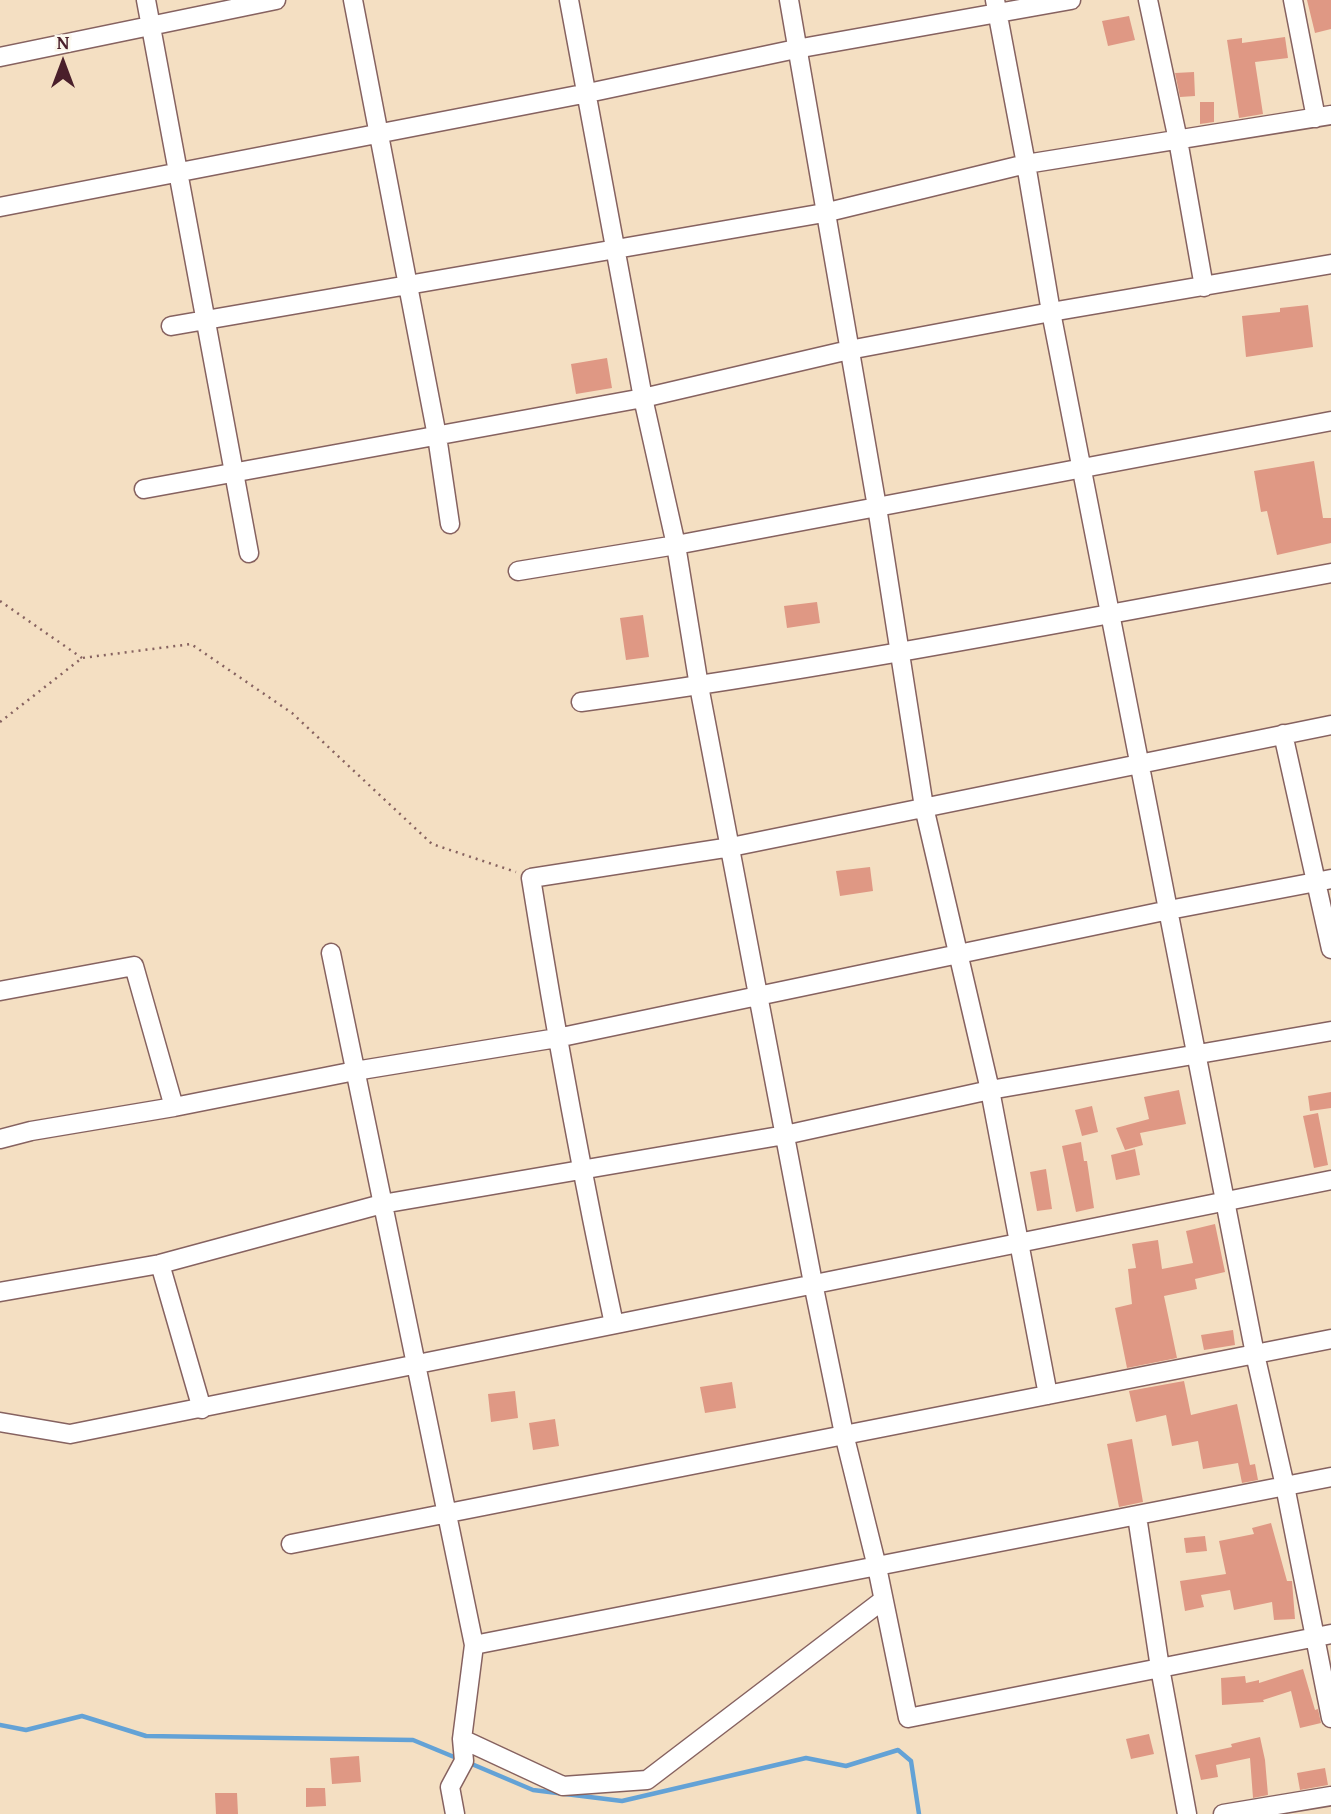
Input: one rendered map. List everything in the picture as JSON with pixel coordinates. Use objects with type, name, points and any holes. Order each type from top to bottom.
[{"type":"street","points":[[146,0],[249,553]]},
{"type":"street","points":[[0,57],[276,0]]},
{"type":"street","points":[[353,0],[437,436],[450,524]]},
{"type":"street","points":[[569,0],[643,398],[677,545],[699,686],[813,1283],[908,1718],[1323,1636]]},
{"type":"street","points":[[789,0],[877,507],[924,807],[990,1090],[1048,1395]]},
{"type":"street","points":[[0,207],[588,93],[996,6],[1071,0]]},
{"type":"street","points":[[1148,0],[1178,140],[1204,287]]},
{"type":"street","points":[[171,326],[824,213],[1026,164],[1323,116],[1293,0]]},
{"type":"street","points":[[996,6],[1051,312],[1255,1354],[1323,1636],[1331,1718]]},
{"type":"street","points":[[144,489],[643,398],[849,350],[1331,264]]},
{"type":"street","points":[[519,571],[677,545],[1331,421]]},
{"type":"street","points":[[581,702],[699,686],[900,652],[1331,573]]},
{"type":"street","points":[[614,1324],[581,1169],[531,878],[731,846],[1331,725]]},
{"type":"street","points":[[1283,734],[1324,881],[1331,950]]},
{"type":"street","points":[[0,1139],[355,1071],[557,1038],[1169,910],[1324,881]]},
{"type":"street","points":[[331,953],[474,1645],[462,1738],[464,1761],[450,1787],[455,1814]]},
{"type":"street","points":[[0,991],[134,967],[174,1107]]},
{"type":"street","points":[[0,1292],[160,1264],[382,1204],[785,1135],[990,1090],[1331,1031]]},
{"type":"street","points":[[0,1422],[70,1434],[1331,1180]]},
{"type":"street","points":[[160,1264],[202,1409]]},
{"type":"street","points":[[292,1544],[1331,1339]]},
{"type":"street","points":[[474,1645],[1331,1477]]},
{"type":"street","points":[[1137,1516],[1160,1668],[1187,1814]]},
{"type":"street","points":[[462,1738],[563,1786],[647,1780],[883,1600]]},
{"type":"street","points":[[1223,1814],[1331,1796]]},
{"type":"path","points":[[0,601],[82,658]]},
{"type":"path","points":[[0,722],[82,658],[191,644],[292,713],[432,844],[531,878]]},
{"type":"building","points":[[1307,0],[1331,0],[1331,29],[1315,33]]},
{"type":"building","points":[[1129,16],[1135,40],[1108,46],[1102,21]]},
{"type":"building","points":[[1285,37],[1288,58],[1255,62],[1263,114],[1239,118],[1227,40],[1242,38],[1242,43]]},
{"type":"building","points":[[1194,72],[1195,96],[1180,97],[1175,73]]},
{"type":"building","points":[[1200,102],[1214,102],[1214,122],[1200,124]]},
{"type":"building","points":[[1308,305],[1313,347],[1246,357],[1242,316],[1280,312],[1280,308]]},
{"type":"building","points":[[607,358],[612,388],[576,394],[571,364]]},
{"type":"building","points":[[1314,461],[1323,518],[1331,518],[1331,543],[1277,555],[1267,511],[1261,512],[1254,471]]},
{"type":"building","points":[[817,602],[820,623],[787,628],[784,606]]},
{"type":"building","points":[[643,615],[649,657],[626,660],[620,618]]},
{"type":"building","points":[[870,867],[873,891],[840,896],[836,871]]},
{"type":"building","points":[[1179,1090],[1186,1124],[1140,1133],[1143,1145],[1125,1150],[1116,1128],[1149,1119],[1144,1097]]},
{"type":"building","points":[[1331,1092],[1331,1108],[1310,1111],[1308,1096]]},
{"type":"building","points":[[1092,1106],[1098,1132],[1082,1136],[1075,1110]]},
{"type":"building","points":[[1318,1113],[1328,1165],[1314,1168],[1303,1116]]},
{"type":"building","points":[[1081,1142],[1084,1161],[1087,1161],[1094,1208],[1076,1212],[1062,1146]]},
{"type":"building","points":[[1135,1149],[1140,1175],[1116,1180],[1111,1155]]},
{"type":"building","points":[[1046,1169],[1052,1209],[1037,1211],[1030,1172]]},
{"type":"building","points":[[1215,1224],[1225,1272],[1195,1279],[1197,1289],[1164,1296],[1177,1358],[1127,1368],[1115,1308],[1132,1304],[1128,1269],[1136,1268],[1132,1244],[1158,1240],[1162,1269],[1193,1263],[1186,1231]]},
{"type":"building","points":[[1233,1330],[1235,1345],[1204,1350],[1201,1335]]},
{"type":"building","points":[[1184,1381],[1191,1415],[1237,1404],[1250,1465],[1255,1464],[1258,1480],[1242,1483],[1238,1463],[1203,1469],[1198,1441],[1172,1446],[1166,1415],[1136,1422],[1129,1391]]},
{"type":"building","points":[[732,1382],[736,1408],[705,1413],[700,1387]]},
{"type":"building","points":[[515,1391],[518,1418],[491,1422],[488,1394]]},
{"type":"building","points":[[555,1419],[559,1446],[533,1450],[529,1423]]},
{"type":"building","points":[[1132,1439],[1143,1502],[1119,1507],[1107,1444]]},
{"type":"building","points":[[1271,1523],[1287,1581],[1292,1581],[1295,1619],[1274,1620],[1272,1602],[1234,1610],[1230,1590],[1201,1595],[1204,1607],[1185,1611],[1180,1581],[1226,1574],[1219,1541],[1254,1534],[1252,1528]]},
{"type":"building","points":[[1205,1536],[1207,1551],[1186,1553],[1184,1538]]},
{"type":"building","points":[[1303,1669],[1321,1723],[1300,1728],[1291,1691],[1263,1700],[1264,1702],[1222,1705],[1221,1678],[1245,1676],[1246,1683],[1259,1680],[1259,1683]]},
{"type":"building","points":[[1149,1734],[1154,1754],[1131,1759],[1126,1739]]},
{"type":"building","points":[[1260,1737],[1268,1795],[1253,1798],[1250,1758],[1216,1765],[1218,1777],[1201,1780],[1195,1755],[1232,1747],[1231,1744]]},
{"type":"building","points":[[359,1756],[361,1782],[332,1784],[330,1758]]},
{"type":"building","points":[[1325,1768],[1328,1785],[1300,1790],[1297,1773]]},
{"type":"building","points":[[306,1788],[325,1788],[326,1806],[306,1807]]},
{"type":"building","points":[[215,1793],[237,1793],[238,1814],[216,1814]]},
{"type":"waterway","points":[[0,1725],[26,1730],[82,1716],[146,1736],[413,1740],[459,1759]]},
{"type":"waterway","points":[[467,1762],[533,1790],[622,1801],[806,1758],[846,1766],[898,1750],[911,1761],[919,1814]]}]
